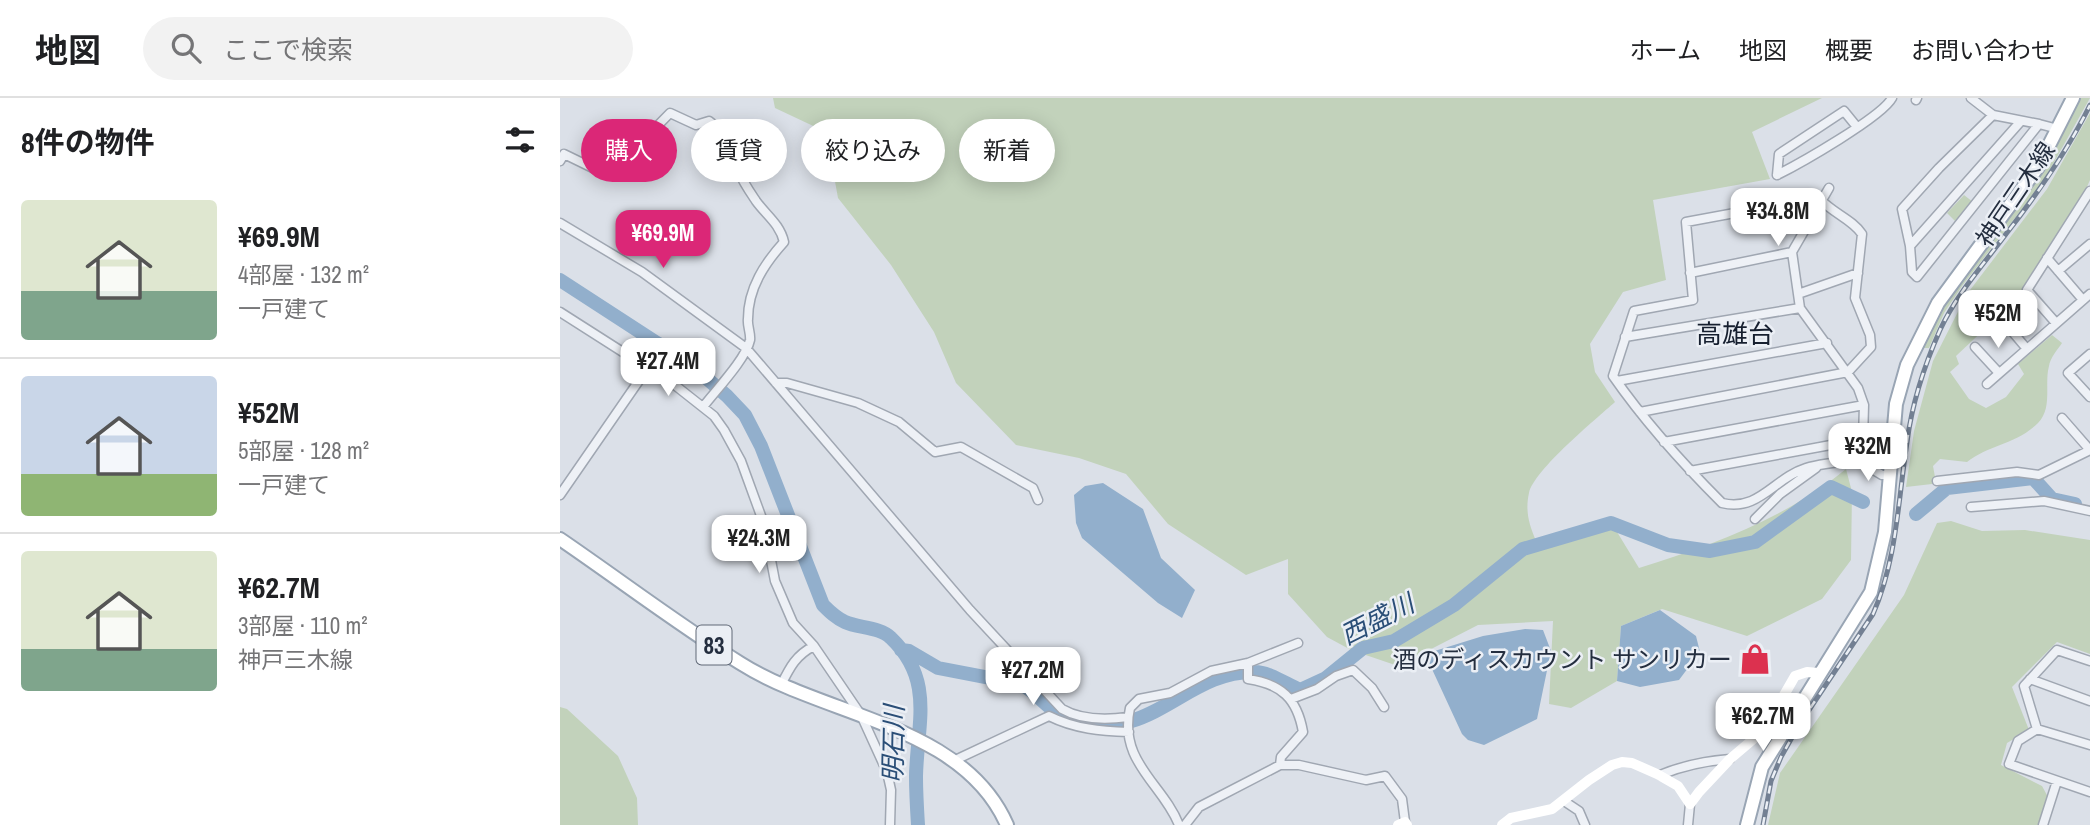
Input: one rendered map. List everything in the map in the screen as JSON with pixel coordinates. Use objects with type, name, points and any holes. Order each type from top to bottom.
[{"type":"main road","name":"神戸三木線","points":[[1747,825],[1762,767],[1816,673],[1871,592],[1885,532],[1896,404],[1907,365],[1938,303],[2038,167],[2073,98]]},
{"type":"main road","name":"83","points":[[560,539],[741,664],[781,685],[883,724],[964,768],[988,790],[998,804],[1007,825]]},
{"type":"main road","points":[[1502,825],[1511,818],[1552,809],[1612,765],[1632,763],[1660,775],[1678,786],[1690,804],[1730,760],[1764,730],[1795,676],[1816,673]]},
{"type":"street","points":[[1857,127],[1844,111],[1779,154],[1777,176],[1857,127],[1888,105],[1892,98]]},
{"type":"street","points":[[1971,98],[1993,115],[2057,129]]},
{"type":"street","points":[[560,162],[564,154],[601,172],[611,154],[624,160],[670,113],[696,125],[709,121],[718,128],[731,146],[738,171],[756,201],[781,231],[784,242],[764,265],[749,302],[747,321],[750,339],[733,370],[703,407]]},
{"type":"street","points":[[1993,115],[1902,209],[1910,246],[1912,272],[1917,277],[2039,124]]},
{"type":"street","points":[[1910,246],[2021,121]]},
{"type":"street","points":[[1829,188],[1792,253],[1800,308],[1858,388],[1864,405],[1863,439],[1867,459],[1872,468],[1882,475],[1889,475]]},
{"type":"street","points":[[2056,323],[2028,290],[2047,258],[2087,204],[2090,191]]},
{"type":"street","points":[[1640,412],[1848,372],[1871,347],[1870,335],[1854,298],[1862,234],[1821,200],[1805,200],[1686,222],[1693,300],[1634,311],[1613,376],[1640,412],[1664,442],[1722,503],[1747,504],[1805,468],[1867,459]]},
{"type":"street","points":[[560,223],[642,272],[746,348],[970,610],[1062,709],[1074,716],[1113,719],[1128,717]]},
{"type":"street","points":[[2058,271],[2090,244]]},
{"type":"street","points":[[1690,273],[1792,253]]},
{"type":"street","points":[[1987,384],[2087,297],[2047,258]]},
{"type":"street","points":[[1798,294],[1858,273]]},
{"type":"street","points":[[1625,337],[1800,308]]},
{"type":"street","points":[[560,312],[676,386],[714,416],[724,430],[741,461],[764,524],[775,580],[793,623],[814,646],[861,715],[887,772],[891,790],[890,825]]},
{"type":"street","points":[[2005,323],[2027,348]]},
{"type":"street","points":[[1617,381],[1826,342]]},
{"type":"street","points":[[1975,346],[1999,373]]},
{"type":"street","points":[[2090,354],[2068,373],[2090,397]]},
{"type":"street","points":[[560,495],[647,369]]},
{"type":"street","points":[[776,383],[787,383],[858,403],[899,422],[935,452],[961,447],[1033,488],[1038,500]]},
{"type":"street","points":[[1664,442],[1864,405]]},
{"type":"street","points":[[1937,481],[2017,472],[2039,475],[2090,450],[2062,418]]},
{"type":"street","points":[[1690,471],[1863,439]]},
{"type":"street","points":[[1755,519],[1780,494],[1818,467]]},
{"type":"street","points":[[1971,507],[2044,501],[2090,511]]},
{"type":"street","points":[[1180,825],[1134,755],[1129,732],[1130,708],[1139,699],[1170,694],[1211,671],[1248,663],[1298,643]]},
{"type":"street","points":[[781,685],[793,661],[814,646]]},
{"type":"street","points":[[2037,729],[2024,687],[2030,679],[2057,650],[2090,661]]},
{"type":"street","points":[[1248,663],[1248,679],[1283,690],[1291,699],[1303,732],[1281,757],[1280,765]]},
{"type":"street","points":[[1291,699],[1353,670],[1372,688],[1376,699],[1384,708]]},
{"type":"street","points":[[2030,679],[2090,701]]},
{"type":"street","points":[[953,761],[1049,716],[1076,727],[1129,732]]},
{"type":"street","points":[[2090,745],[2037,729],[2018,741],[2009,764],[2090,791]]},
{"type":"street","points":[[1660,775],[1692,764],[1730,760]]},
{"type":"street","points":[[1185,825],[1199,807],[1280,765],[1299,765],[1366,780],[1385,775],[1402,799],[1403,824]]},
{"type":"street","points":[[2046,824],[2057,781]]},
{"type":"street","points":[[1564,801],[1579,811],[1585,825]]},
{"type":"street","points":[[1688,825],[1690,804]]},
{"type":"green space","points":[[773,98],[1822,98],[1752,132],[1770,179],[1653,200],[1666,280],[1623,292],[1590,344],[1595,372],[1615,402],[1542,471],[1529,493],[1528,512],[1536,541],[1614,527],[1639,568],[1694,550],[1774,516],[1846,469],[1852,492],[1851,560],[1822,599],[1747,636],[1662,609],[1621,626],[1617,681],[1571,708],[1549,704],[1553,621],[1478,625],[1398,666],[1351,650],[1327,637],[1288,594],[1288,559],[1246,575],[1168,524],[1126,474],[1079,458],[1016,445],[956,383],[934,332],[891,265],[838,198],[835,182],[945,182],[945,119],[801,120],[775,108]]},
{"type":"green space","points":[[2079,98],[2090,98],[2043,182],[1962,286],[1944,313],[1929,348],[1921,348],[1942,304],[2037,176]]},
{"type":"green space","points":[[2090,113],[2090,180],[2082,198],[2006,316],[1990,324],[1956,356],[1959,364],[1950,372],[1969,399],[1986,408],[2006,397],[2024,374],[2018,364],[2052,335],[2062,343],[2050,363],[2047,403],[2043,417],[2021,436],[1967,462],[1940,459],[1933,466],[1935,477],[1932,484],[1906,487],[1914,431],[1933,361],[1967,294],[2047,189]]},
{"type":"green space","points":[[1964,195],[1973,202],[1955,221],[1947,213]]},
{"type":"green space","points":[[1951,521],[1982,531],[2025,530],[2090,540],[2090,654],[2057,642],[2012,687],[2029,730],[2007,743],[2001,765],[2042,786],[2048,797],[2038,825],[1768,825],[1780,773],[1904,595],[1937,523]]},
{"type":"green space","points":[[560,707],[567,709],[618,756],[637,798],[638,825],[560,825]]},
{"type":"water","points":[[1103,483],[1143,509],[1161,558],[1195,590],[1182,618],[1158,603],[1082,538],[1076,523],[1074,495],[1085,486]]},
{"type":"water","points":[[1660,610],[1696,636],[1700,652],[1679,680],[1640,687],[1617,681],[1621,626]]},
{"type":"water","points":[[1525,629],[1543,630],[1551,651],[1537,719],[1484,745],[1468,740],[1462,734],[1425,654],[1483,636]]},
{"type":"waterway","name":"明石川","points":[[560,280],[704,376],[745,415],[761,446],[823,605],[845,622],[886,634],[905,654],[919,686],[920,721],[916,776],[918,825]]},
{"type":"waterway","name":"西盛川","points":[[1916,514],[1947,488],[2033,478],[2052,499],[2075,504]]},
{"type":"waterway","name":"西盛川","points":[[901,650],[909,651],[938,668],[1021,684],[1059,714],[1073,721],[1101,725],[1125,723],[1231,674],[1260,673],[1300,690],[1326,678],[1363,648],[1394,641],[1454,605],[1523,549],[1611,523],[1668,545],[1710,551],[1755,542],[1831,487],[1863,502]]},
{"type":"railway","points":[[1763,825],[1771,781],[1781,757],[1799,725],[1873,614],[1881,593],[1896,530],[1915,399],[1940,330],[1962,292],[2051,172],[2090,105]]},
{"type":"place","name":"酒のディスカウント サンリカー","points":[[1755,659]]},
{"type":"district","name":"高雄台","points":[[1735,333]]}]
